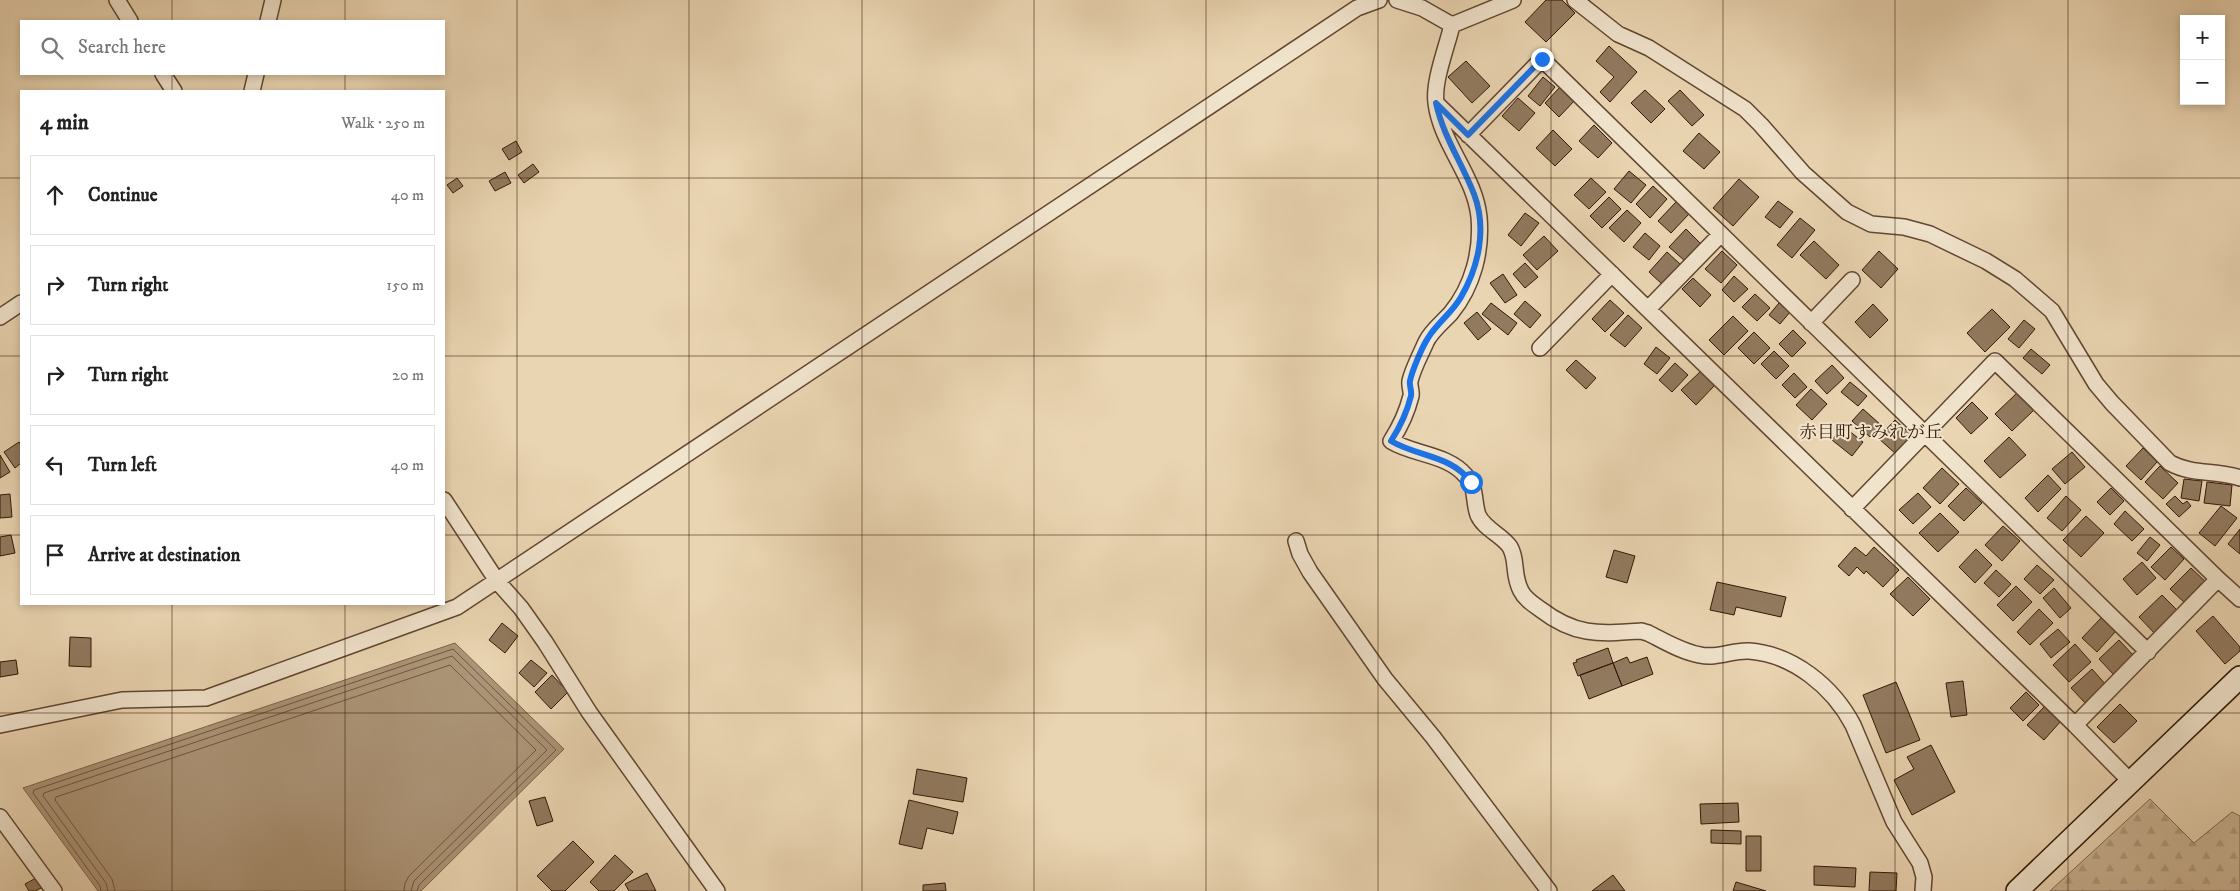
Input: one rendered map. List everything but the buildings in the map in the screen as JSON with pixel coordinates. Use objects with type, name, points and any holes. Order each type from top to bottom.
[{"type":"street","points":[[117,0],[129,20]]},
{"type":"street","points":[[268,20],[273,0]]},
{"type":"street","points":[[0,725],[122,700],[206,698],[457,607],[1357,8],[1378,0]]},
{"type":"street","points":[[1397,0],[1422,8],[1452,25]]},
{"type":"street","points":[[1452,25],[1513,0]]},
{"type":"street","points":[[1574,0],[1618,34],[1649,48],[1745,110],[1761,125],[1803,173],[1847,212],[1871,224],[1904,226],[1930,234],[1986,261],[2015,279],[2052,310],[2096,384],[2170,463],[2181,469],[2231,475],[2240,478]]},
{"type":"street","points":[[1452,25],[1436,91],[1436,103],[1439,118],[1450,146],[1475,196],[1479,215],[1480,242],[1471,277],[1461,297],[1452,312],[1428,338],[1410,381],[1411,394],[1406,414],[1391,441],[1404,449],[1449,463],[1466,475],[1474,490],[1479,517],[1491,530],[1505,540],[1514,555],[1515,578],[1522,594],[1551,617],[1571,627],[1596,634],[1640,631],[1648,633],[1698,655],[1716,656],[1747,651],[1763,653],[1798,668],[1821,684],[1848,715],[1894,822],[1920,863],[1924,877],[1923,891]]},
{"type":"street","points":[[1468,135],[1542,59],[2148,652]]},
{"type":"street","points":[[164,75],[173,90]]},
{"type":"street","points":[[252,90],[256,75]]},
{"type":"street","points":[[1436,103],[2076,725],[2131,782]]},
{"type":"street","points":[[1648,309],[1720,235]]},
{"type":"street","points":[[1540,348],[1612,274]]},
{"type":"street","points":[[1811,322],[1852,280]]},
{"type":"street","points":[[0,317],[20,304]]},
{"type":"street","points":[[1852,509],[1995,361],[2240,599]]},
{"type":"street","points":[[445,502],[497,581],[545,642],[589,712],[717,891]]},
{"type":"street","points":[[1296,541],[1300,554],[1310,572],[1385,680],[1433,737],[1549,891]]},
{"type":"street","points":[[2076,725],[2218,579]]},
{"type":"street","points":[[2017,891],[2240,677]]},
{"type":"street","points":[[0,817],[54,891]]},
{"type":"green space","points":[[2150,799],[2194,843],[2232,812],[2240,816],[2240,891],[2050,891]]},
{"type":"water","points":[[455,643],[564,749],[421,891],[98,891],[23,788]]},
{"type":"district","name":"赤目町すみれが丘","points":[[1871,432]]},
{"type":"route","points":[[1471,482],[1460,469],[1449,463],[1404,449],[1391,441],[1406,414],[1411,394],[1410,381],[1428,338],[1452,312],[1461,297],[1471,277],[1478,256],[1480,242],[1479,215],[1475,196],[1450,146],[1439,118],[1436,103],[1468,135],[1542,59]]}]
